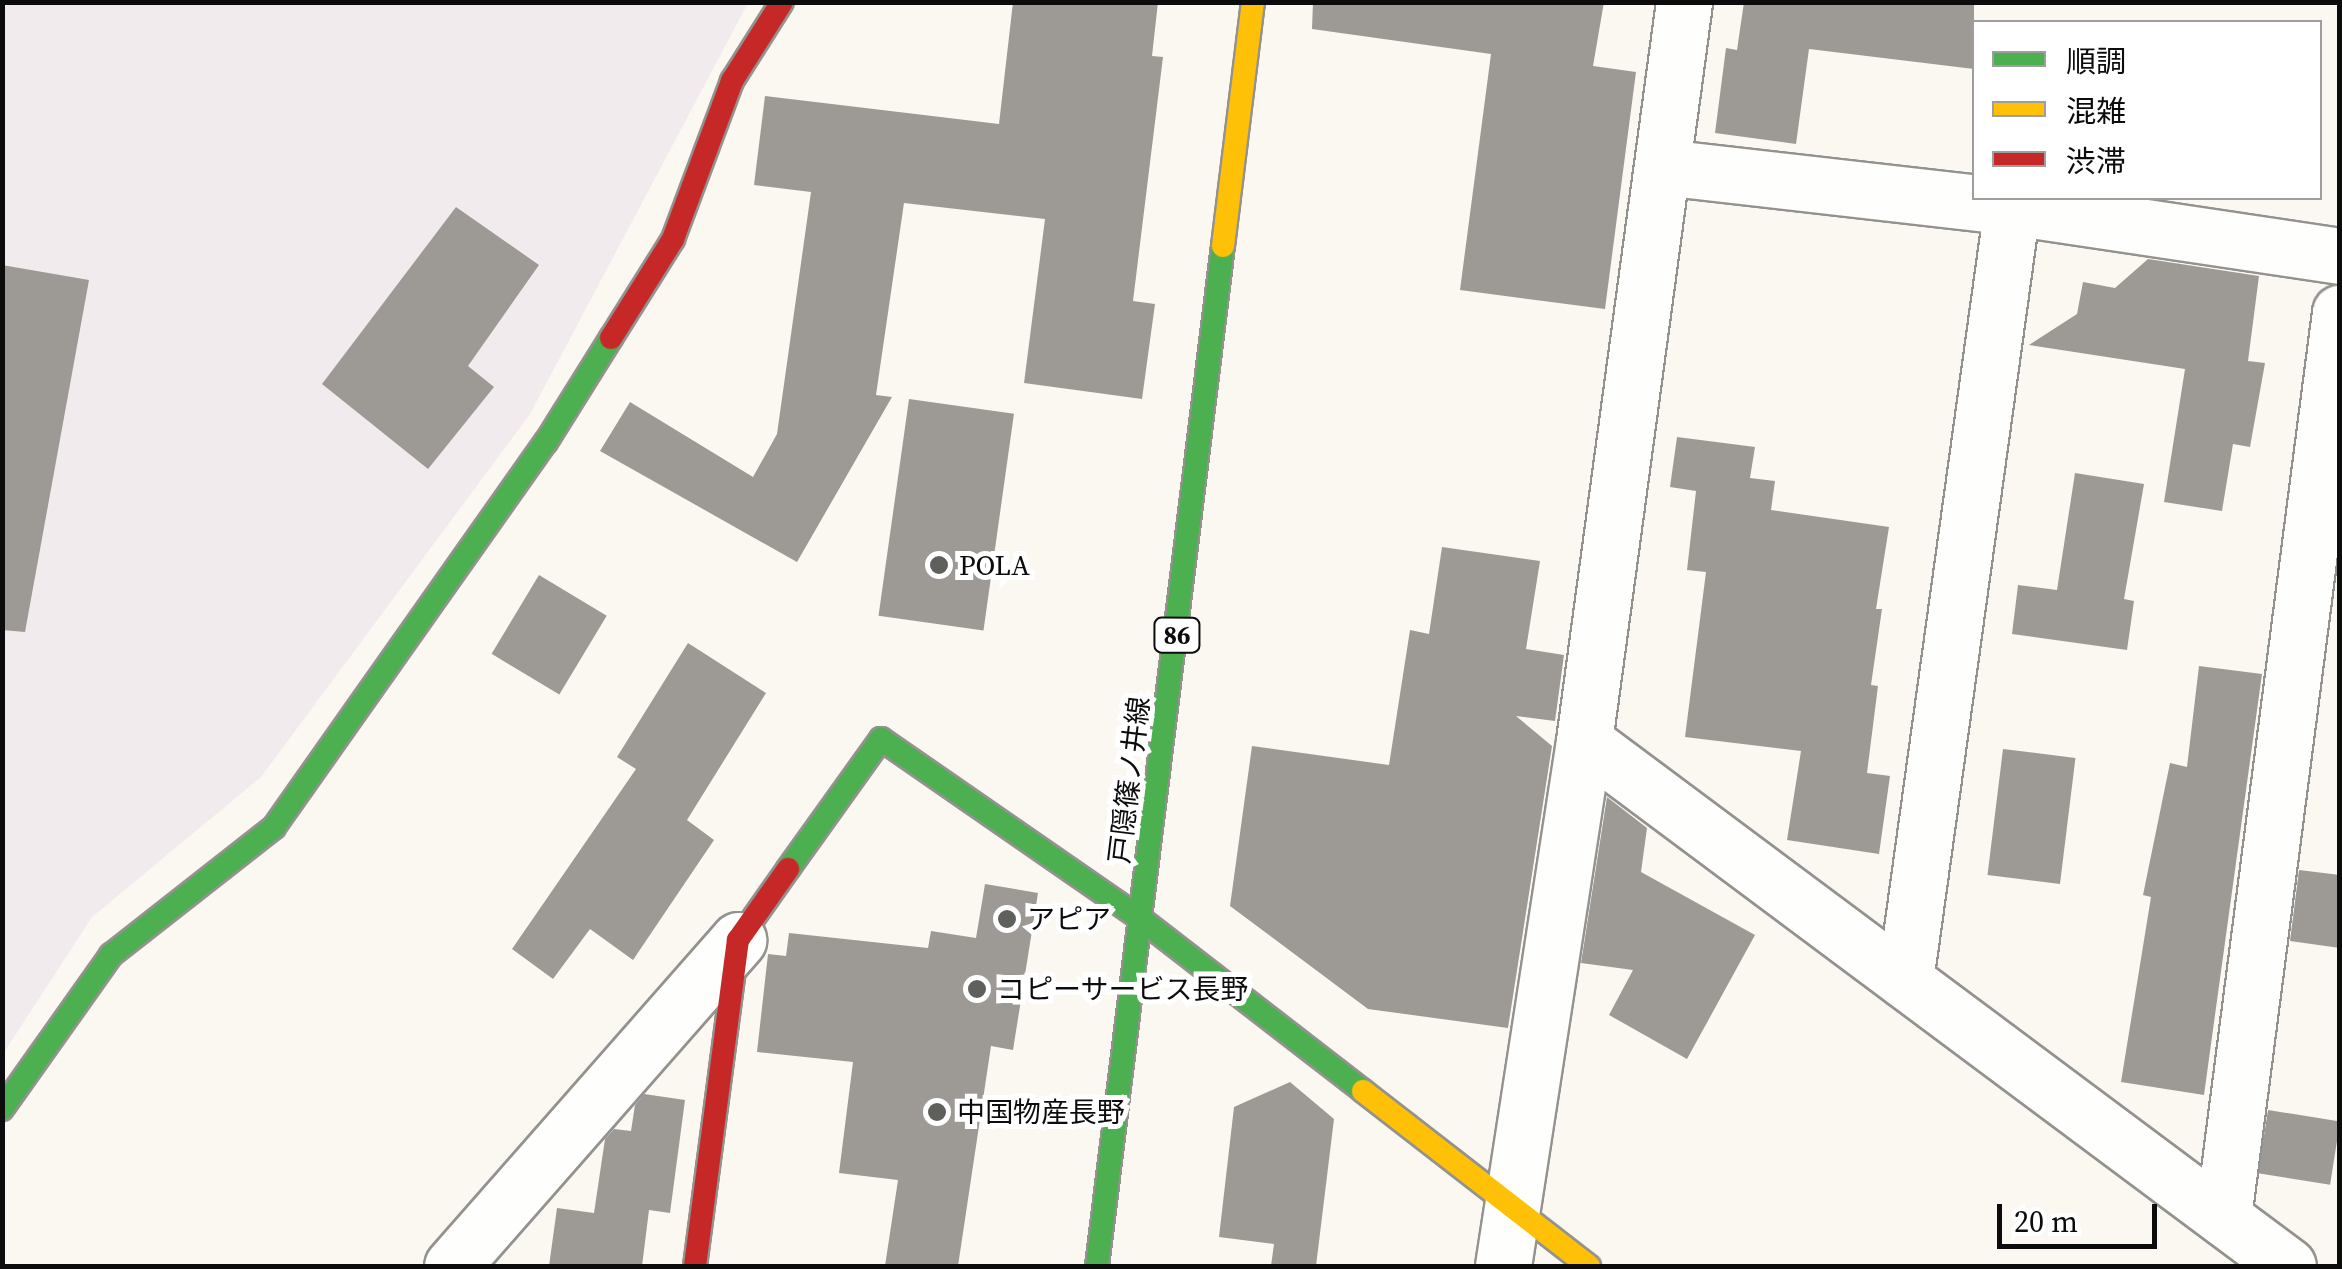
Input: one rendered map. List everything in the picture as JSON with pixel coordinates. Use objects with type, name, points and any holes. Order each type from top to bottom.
[{"type":"street","points":[[2,1110],[111,955],[274,827],[535,458],[673,239],[732,82],[782,2]]},
{"type":"street","name":"戸隠篠ノ井線","points":[[1097,1266],[1254,2]]},
{"type":"street","points":[[1503,1266],[1584,741],[1684,2]]},
{"type":"street","points":[[1663,167],[2012,207],[2340,256]]},
{"type":"street","points":[[1905,980],[2012,207]]},
{"type":"street","points":[[2222,1217],[2340,313]]},
{"type":"street","points":[[452,1266],[738,940],[880,739],[1142,920],[1509,1208],[1589,1266]]},
{"type":"street","points":[[1584,741],[2288,1266]]},
{"type":"street","points":[[695,1266],[738,940]]},
{"type":"shaded area","points":[[3,3],[748,3],[530,414],[261,777],[92,917],[3,1054]]},
{"type":"building","points":[[1013,2],[1158,2],[1152,56],[1163,57],[1133,301],[1155,304],[1142,399],[1024,383],[1045,219],[904,203],[876,395],[892,397],[797,562],[600,451],[630,402],[753,477],[777,434],[811,192],[754,185],[765,96],[999,124]]},
{"type":"building","points":[[1313,2],[1604,2],[1593,66],[1636,72],[1605,309],[1460,290],[1491,54],[1312,29]]},
{"type":"building","points":[[1744,2],[1974,2],[1972,69],[1809,49],[1796,144],[1715,133],[1726,48],[1737,50]]},
{"type":"building","points":[[456,207],[539,265],[468,366],[494,387],[428,469],[322,384]]},
{"type":"building","points":[[2148,259],[2259,276],[2248,361],[2265,363],[2250,447],[2233,444],[2222,511],[2164,502],[2185,369],[2029,345],[2077,314],[2083,282],[2115,288]]},
{"type":"building","points":[[2,265],[89,280],[25,632],[2,630]]},
{"type":"building","points":[[909,399],[1014,414],[983,631],[879,616]]},
{"type":"building","points":[[1677,437],[1755,447],[1750,478],[1775,481],[1771,510],[1889,527],[1876,609],[1882,609],[1871,685],[1878,686],[1867,773],[1890,776],[1879,854],[1787,840],[1801,751],[1685,737],[1706,572],[1687,570],[1696,491],[1670,487]]},
{"type":"building","points":[[2075,473],[2144,484],[2124,599],[2134,601],[2127,650],[2012,634],[2018,585],[2057,590]]},
{"type":"building","points":[[1442,547],[1540,561],[1526,649],[1564,655],[1555,721],[1516,716],[1552,746],[1508,1028],[1368,1009],[1230,906],[1252,746],[1389,765],[1410,630],[1429,634]]},
{"type":"building","points":[[539,575],[607,616],[559,695],[492,654]]},
{"type":"building","points":[[688,643],[766,693],[687,820],[714,840],[633,960],[590,929],[553,979],[512,949],[636,769],[617,757]]},
{"type":"building","points":[[2199,666],[2262,674],[2204,1095],[2121,1082],[2151,897],[2143,895],[2170,763],[2187,767]]},
{"type":"building","points":[[2003,749],[2075,758],[2060,884],[1988,875]]},
{"type":"building","points":[[1607,797],[1647,828],[1641,872],[1755,935],[1687,1059],[1609,1015],[1633,970],[1581,963]]},
{"type":"building","points":[[2299,870],[2340,875],[2340,948],[2290,941]]},
{"type":"building","points":[[985,884],[1038,893],[1013,1050],[991,1046],[958,1266],[885,1266],[898,1180],[839,1173],[853,1062],[757,1052],[768,954],[786,956],[789,933],[928,948],[931,931],[976,938]]},
{"type":"building","points":[[1290,1082],[1334,1119],[1316,1266],[1271,1266],[1274,1244],[1219,1237],[1234,1107]]},
{"type":"building","points":[[644,1094],[685,1100],[670,1213],[649,1210],[642,1266],[549,1266],[557,1208],[594,1213],[605,1139],[614,1129],[631,1131],[635,1105]]},
{"type":"building","points":[[2268,1110],[2340,1121],[2330,1185],[2258,1173]]},
{"type":"traffic: fast","points":[[1097,1266],[1223,246]]},
{"type":"traffic: fast","points":[[2,1109],[111,955],[274,827],[546,442],[611,338]]},
{"type":"traffic: fast","points":[[788,869],[881,739],[1142,920],[1363,1091]]},
{"type":"traffic: slow","points":[[1223,246],[1253,2]]},
{"type":"traffic: slow","points":[[1363,1091],[1589,1266]]},
{"type":"traffic: jam","points":[[611,338],[673,239],[732,81],[782,2]]},
{"type":"traffic: jam","points":[[695,1266],[738,940],[788,869]]},
{"type":"place","name":"POLA","points":[[939,565]]},
{"type":"place","name":"アピア","points":[[1007,919]]},
{"type":"place","name":"コピーサービス長野","points":[[977,989]]},
{"type":"place","name":"中国物産長野","points":[[937,1112]]}]
